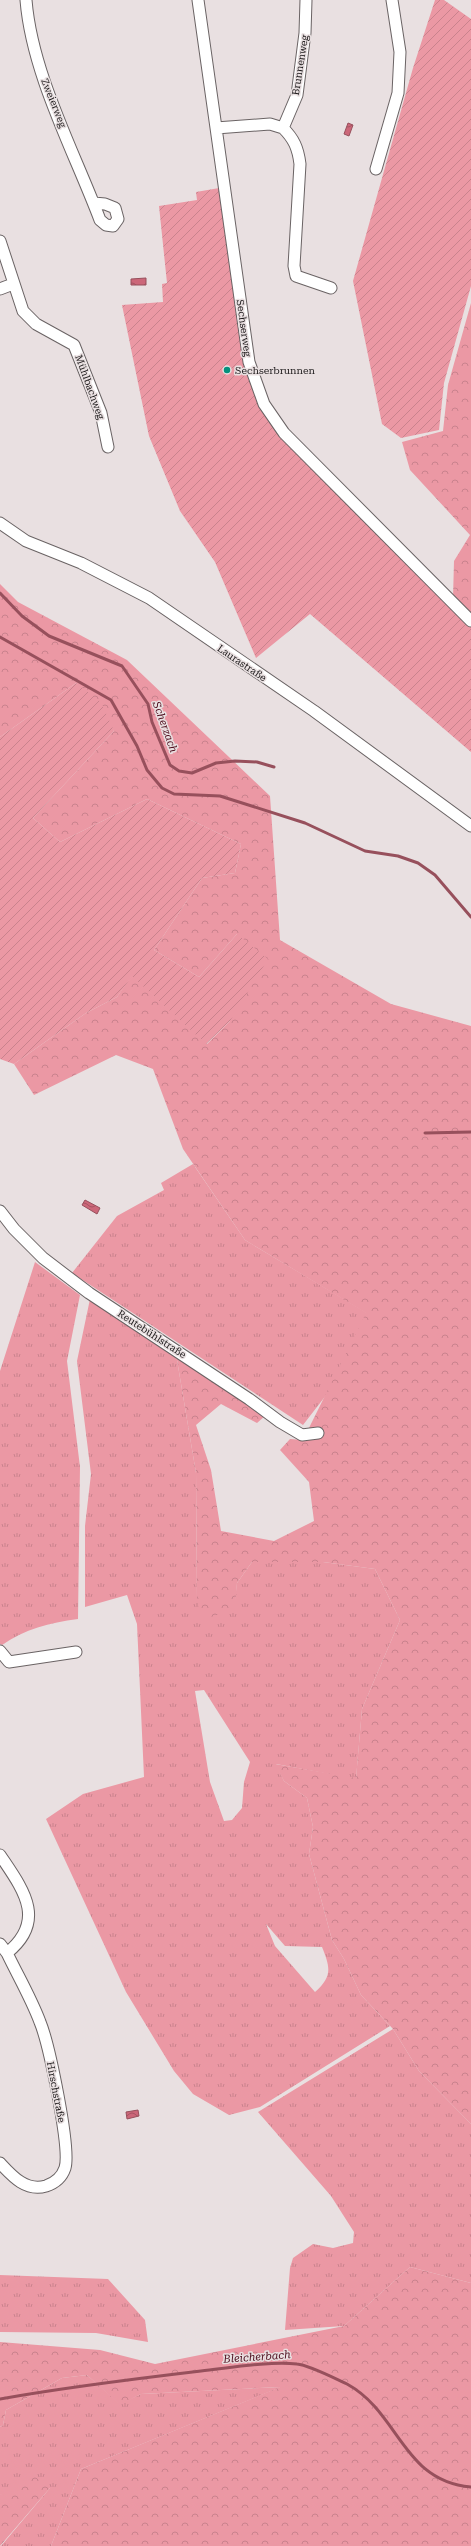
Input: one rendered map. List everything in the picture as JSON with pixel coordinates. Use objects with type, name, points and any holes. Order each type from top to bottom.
[{"type":"street","name":"Zweierweg","points":[[26,0],[35,54],[94,204]]},
{"type":"street","name":"Sechserweg","points":[[198,0],[249,362],[264,404],[284,433],[471,621]]},
{"type":"street","name":"Brunnenweg","points":[[283,128],[297,95],[305,33],[306,0]]},
{"type":"street","points":[[376,169],[398,93],[400,52],[392,0]]},
{"type":"street","points":[[216,128],[270,124],[283,128],[292,137],[298,150],[300,164],[294,246],[296,276],[331,288]]},
{"type":"street","name":"Mühlbachweg","points":[[0,241],[23,311],[30,319],[74,345],[101,413],[108,447]]},
{"type":"street","points":[[0,290],[13,284]]},
{"type":"street","name":"Laurastraße","points":[[0,523],[26,541],[81,563],[149,598],[336,727],[471,826]]},
{"type":"street","name":"Reutebühlstraße","points":[[0,1211],[14,1229],[43,1258],[89,1293],[249,1398],[280,1422],[302,1435],[318,1433]]},
{"type":"street","points":[[0,1651],[9,1662],[76,1652]]},
{"type":"street","points":[[0,1855],[25,1893],[28,1912],[26,1929],[16,1946],[7,1953]]},
{"type":"street","name":"Hirschstraße","points":[[0,1944],[7,1953],[41,2022],[59,2106],[66,2154],[62,2175],[55,2182],[34,2188],[23,2184],[0,2163]]},
{"type":"green space","points":[[435,0],[444,0],[471,19],[471,286],[444,383],[439,430],[401,438],[382,424],[353,281],[413,68]]},
{"type":"green space","points":[[225,187],[249,362],[284,433],[471,621],[471,752],[310,614],[256,658],[215,562],[180,511],[149,436],[122,305],[163,302],[162,284],[167,283],[159,206],[197,200],[196,192]]},
{"type":"green space","points":[[471,303],[471,616],[453,598],[454,561],[470,535],[410,470],[402,442],[443,431],[448,385]]},
{"type":"green space","points":[[0,584],[18,602],[127,660],[270,796],[280,940],[391,1004],[471,1026],[471,2124],[419,2071],[393,2029],[361,1995],[344,1959],[332,1940],[309,1854],[313,1827],[307,1798],[284,1781],[275,1764],[356,1778],[362,1709],[400,1620],[375,1569],[323,1562],[252,1562],[237,1583],[235,1608],[201,1621],[197,1597],[196,1473],[176,1354],[265,1416],[257,1423],[221,1404],[196,1425],[211,1470],[221,1531],[274,1541],[314,1521],[309,1482],[280,1450],[290,1439],[303,1440],[366,1313],[245,1240],[183,1149],[153,1069],[116,1055],[34,1095],[14,1064],[86,1013],[117,997],[132,975],[207,1044],[230,1021],[237,934],[199,977],[154,950],[202,878],[235,873],[241,844],[147,799],[60,842],[33,818],[114,731],[76,683],[0,737]]},
{"type":"green space","points":[[76,683],[101,702],[114,731],[33,818],[60,842],[147,799],[241,844],[235,873],[202,878],[154,950],[199,977],[237,934],[268,959],[230,1021],[206,1044],[132,976],[117,997],[86,1013],[14,1064],[0,1059],[0,737]]},
{"type":"green space","points":[[193,1164],[245,1240],[367,1313],[327,1394],[303,1425],[72,1273],[117,1216],[164,1190],[161,1183]]},
{"type":"green space","points":[[35,1262],[80,1295],[67,1361],[80,1467],[78,1619],[57,1622],[29,1631],[2,1645],[0,1644],[0,1371]]},
{"type":"green space","points":[[90,1299],[176,1354],[196,1473],[197,1597],[234,1608],[237,1583],[252,1562],[323,1562],[375,1569],[400,1620],[362,1709],[356,1779],[276,1764],[284,1781],[307,1798],[313,1827],[309,1854],[332,1940],[344,1959],[361,1995],[390,2026],[260,2107],[229,2115],[193,2094],[174,2071],[126,1992],[46,1819],[83,1794],[144,1777],[137,1624],[127,1595],[85,1607],[85,1526],[91,1474],[77,1361]],"holes":[[[204,1690],[250,1762],[244,1782],[242,1808],[232,1820],[224,1821],[210,1782],[195,1691]],[[266,1924],[285,1946],[322,1947],[327,1960],[328,1971],[325,1981],[315,1992],[275,1946]]]},
{"type":"green space","points":[[393,2029],[419,2071],[471,2124],[471,2283],[410,2267],[344,2326],[285,2330],[290,2268],[293,2258],[313,2244],[333,2248],[353,2243],[354,2232],[331,2196],[258,2112]]},
{"type":"green space","points":[[410,2267],[471,2283],[471,2546],[51,2546],[81,2469],[280,2387],[141,2394],[120,2405],[87,2375],[62,2378],[6,2410],[3,2425],[0,2427],[0,2342],[100,2350],[155,2364],[344,2326]]},
{"type":"green space","points":[[0,2275],[108,2279],[145,2320],[148,2342],[96,2333],[0,2332]]},
{"type":"green space","points":[[87,2375],[120,2404],[141,2394],[281,2387],[81,2469],[51,2546],[1,2546],[50,2488],[0,2495],[0,2427],[3,2425],[6,2410],[62,2378]]},
{"type":"green space","points":[[34,2476],[50,2488],[0,2546],[0,2495]]},
{"type":"water","points":[[348,123],[353,125],[349,136],[344,134]]},
{"type":"water","points":[[146,278],[146,285],[131,285],[131,279]]},
{"type":"water","points":[[85,1200],[100,1208],[97,1214],[82,1205]]},
{"type":"water","points":[[138,2110],[139,2116],[127,2119],[126,2112]]},
{"type":"waterway","name":"Scherzach","points":[[0,593],[22,616],[49,636],[122,666],[148,704],[152,722],[170,765],[179,771],[192,773],[216,763],[235,761],[257,762],[274,767]]},
{"type":"waterway","points":[[0,637],[111,700],[137,746],[147,770],[162,788],[174,794],[220,796],[305,823],[365,851],[398,856],[418,863],[435,875],[471,917]]},
{"type":"waterway","points":[[425,1133],[471,1132]]},
{"type":"waterway","name":"Bleicherbach","points":[[0,2399],[100,2384],[236,2367],[274,2363],[297,2364],[322,2372],[347,2384],[365,2397],[379,2411],[415,2459],[430,2472],[448,2482],[471,2487]]},
{"type":"place","name":"Sechserbrunnen","points":[[227,370]]}]
